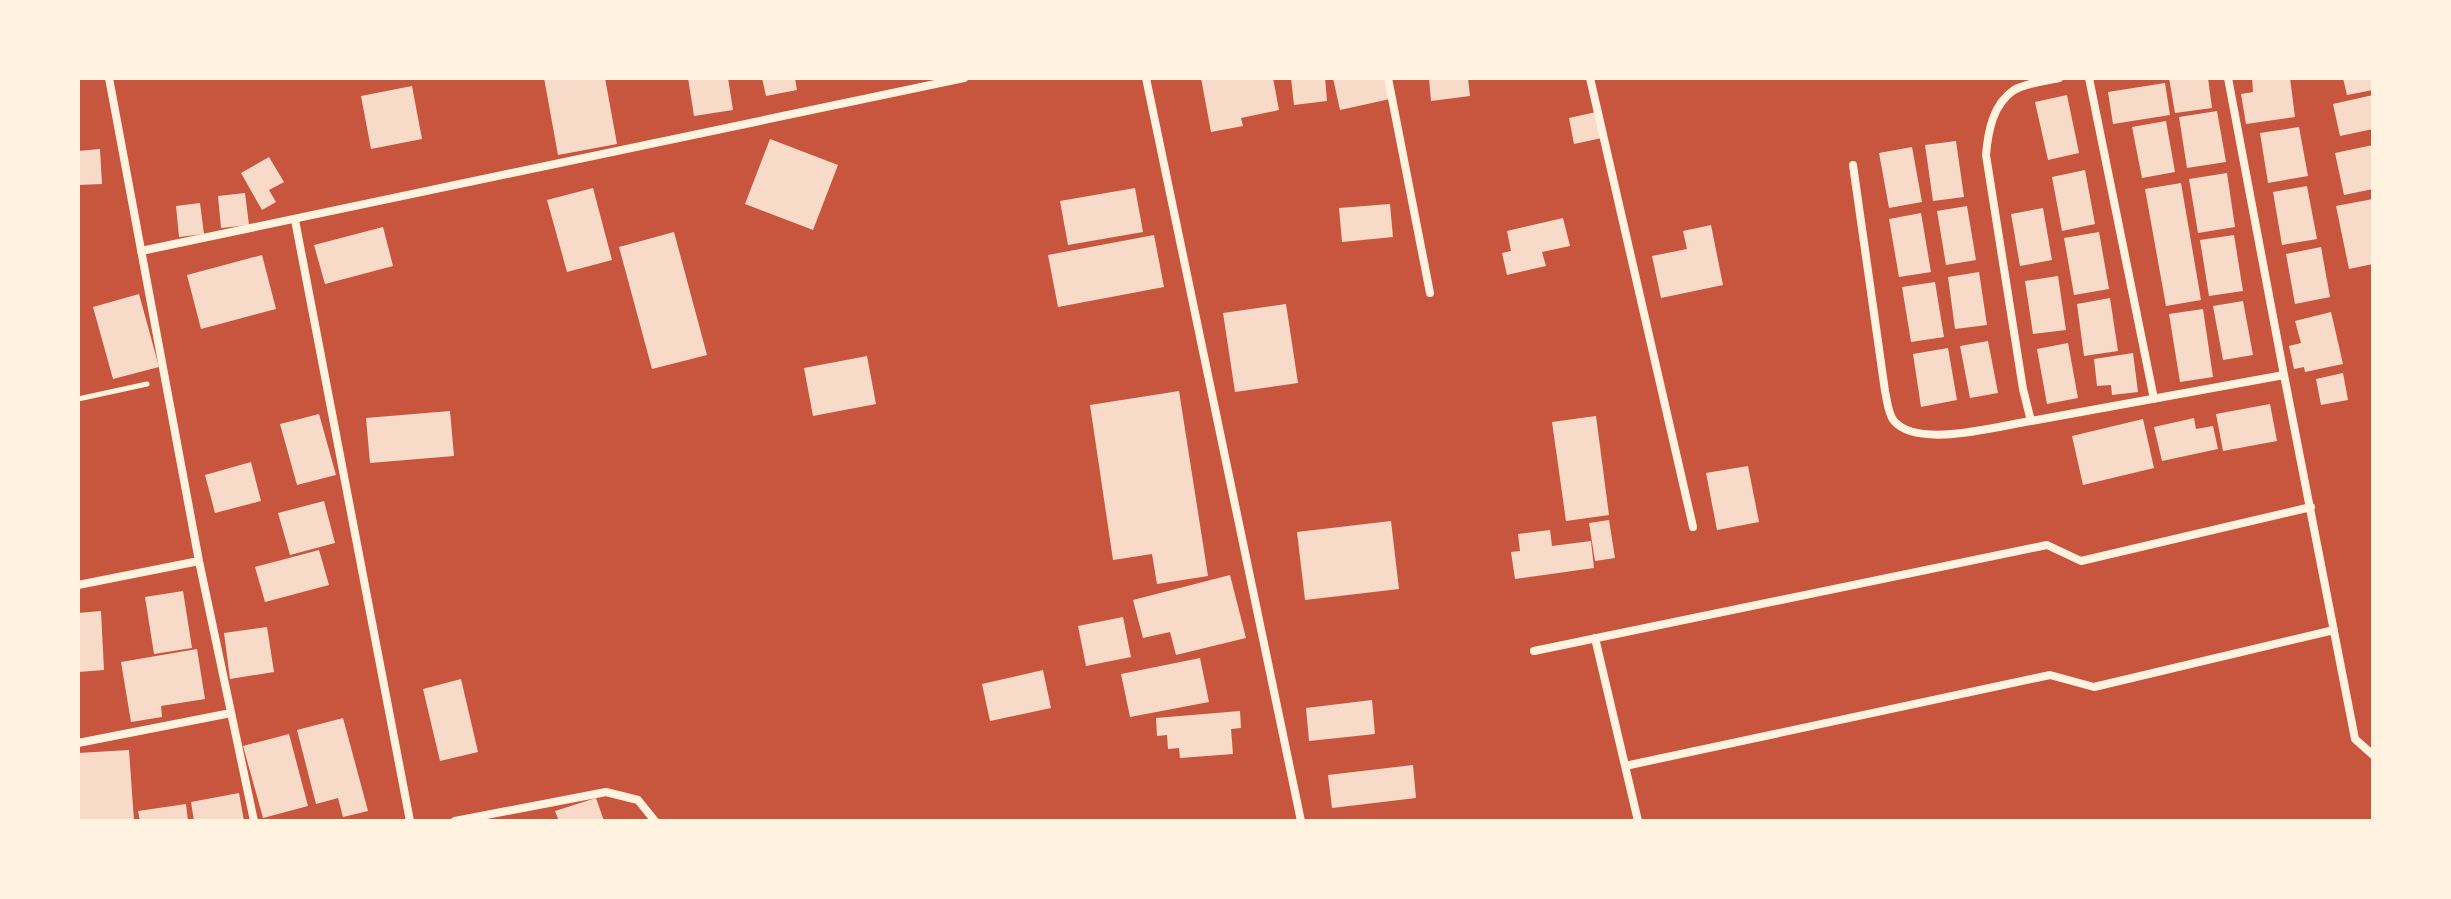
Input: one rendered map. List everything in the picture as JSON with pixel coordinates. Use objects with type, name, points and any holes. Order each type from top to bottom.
[{"type":"street","points":[[109,78],[199,561],[254,821]]},
{"type":"street","points":[[141,251],[964,78]]},
{"type":"street","points":[[1146,78],[1301,821]]},
{"type":"street","points":[[1388,78],[1430,293]]},
{"type":"street","points":[[1590,78],[1693,527]]},
{"type":"street","points":[[2031,421],[2023,389],[1986,155],[1988,131],[2002,102],[2016,89],[2059,78]]},
{"type":"street","points":[[2089,78],[2154,399]]},
{"type":"street","points":[[2228,78],[2355,739],[2373,755]]},
{"type":"street","points":[[1853,165],[1891,418],[1902,428],[1934,435],[1963,433],[2284,375]]},
{"type":"street","points":[[295,220],[410,821]]},
{"type":"street","points":[[1534,651],[2047,545],[2081,561],[2311,507]]},
{"type":"street","points":[[78,585],[199,561]]},
{"type":"street","points":[[1625,766],[2050,675],[2094,687],[2334,630]]},
{"type":"street","points":[[1595,638],[1638,821]]},
{"type":"street","points":[[78,743],[231,713]]},
{"type":"street","points":[[455,821],[613,792],[638,800],[655,821]]},
{"type":"path","points":[[78,399],[166,380]]},
{"type":"building","points":[[544,78],[605,78],[617,144],[558,155]]},
{"type":"building","points":[[688,78],[728,78],[733,110],[694,116]]},
{"type":"building","points":[[762,78],[795,78],[797,90],[766,96]]},
{"type":"building","points":[[1201,78],[1273,78],[1279,110],[1241,118],[1243,126],[1211,132]]},
{"type":"building","points":[[1291,78],[1325,78],[1327,101],[1294,105]]},
{"type":"building","points":[[1333,78],[1385,78],[1390,99],[1340,110]]},
{"type":"building","points":[[1429,78],[1468,78],[1470,96],[1431,101]]},
{"type":"building","points":[[2169,78],[2208,78],[2212,108],[2175,113]]},
{"type":"building","points":[[2252,78],[2290,78],[2295,117],[2246,124],[2241,94],[2253,92]]},
{"type":"building","points":[[2343,78],[2373,78],[2373,90],[2347,95]]},
{"type":"building","points":[[2165,83],[2170,115],[2113,124],[2108,92]]},
{"type":"building","points":[[412,86],[422,139],[371,149],[361,96]]},
{"type":"building","points":[[2067,95],[2079,153],[2048,160],[2035,102]]},
{"type":"building","points":[[2373,95],[2373,129],[2340,136],[2333,104]]},
{"type":"building","points":[[2217,111],[2226,162],[2187,168],[2179,117]]},
{"type":"building","points":[[1596,112],[1602,138],[1574,144],[1569,118]]},
{"type":"building","points":[[2166,121],[2175,172],[2142,178],[2132,127]]},
{"type":"building","points":[[2299,127],[2308,176],[2268,183],[2260,133]]},
{"type":"building","points":[[770,139],[838,165],[813,230],[745,204]]},
{"type":"building","points":[[1956,141],[1964,197],[1933,201],[1925,145]]},
{"type":"building","points":[[2373,145],[2373,189],[2344,195],[2335,153]]},
{"type":"building","points":[[1912,147],[1922,202],[1889,208],[1879,153]]},
{"type":"building","points":[[100,149],[102,184],[78,185],[78,151]]},
{"type":"building","points":[[269,157],[284,182],[269,190],[276,202],[262,210],[241,173]]},
{"type":"building","points":[[2085,170],[2095,224],[2062,231],[2052,177]]},
{"type":"building","points":[[2227,173],[2235,227],[2198,233],[2189,179]]},
{"type":"building","points":[[2181,183],[2201,300],[2166,306],[2145,189]]},
{"type":"building","points":[[2307,186],[2317,239],[2282,245],[2273,192]]},
{"type":"building","points":[[593,188],[612,260],[567,272],[547,200]]},
{"type":"building","points":[[1135,188],[1143,232],[1068,245],[1060,201]]},
{"type":"building","points":[[245,193],[249,225],[221,228],[218,196]]},
{"type":"building","points":[[2373,199],[2373,264],[2349,269],[2336,206]]},
{"type":"building","points":[[200,203],[204,234],[179,237],[176,206]]},
{"type":"building","points":[[1390,204],[1393,237],[1342,242],[1339,208]]},
{"type":"building","points":[[1967,206],[1976,260],[1946,265],[1937,211]]},
{"type":"building","points":[[2043,208],[2052,260],[2020,266],[2011,214]]},
{"type":"building","points":[[1921,213],[1931,272],[1899,277],[1889,219]]},
{"type":"building","points":[[1563,218],[1570,246],[1542,252],[1546,266],[1507,275],[1502,253],[1511,251],[1507,231]]},
{"type":"building","points":[[1711,225],[1723,285],[1661,298],[1652,256],[1687,249],[1683,231]]},
{"type":"building","points":[[383,227],[393,266],[325,284],[314,245]]},
{"type":"building","points":[[674,232],[707,355],[652,369],[619,247]]},
{"type":"building","points":[[2099,232],[2109,289],[2074,295],[2064,238]]},
{"type":"building","points":[[1154,235],[1164,287],[1058,307],[1048,255]]},
{"type":"building","points":[[2234,235],[2243,291],[2209,296],[2200,240]]},
{"type":"building","points":[[2321,247],[2330,297],[2295,304],[2286,254]]},
{"type":"building","points":[[262,255],[276,309],[201,329],[187,275]]},
{"type":"building","points":[[1979,272],[1987,325],[1955,329],[1948,277]]},
{"type":"building","points":[[2058,276],[2066,330],[2033,334],[2025,281]]},
{"type":"building","points":[[1935,282],[1944,337],[1911,342],[1902,287]]},
{"type":"building","points":[[139,294],[159,367],[113,379],[93,307]]},
{"type":"building","points":[[2110,298],[2118,351],[2084,356],[2077,304]]},
{"type":"building","points":[[2243,301],[2253,355],[2223,360],[2213,306]]},
{"type":"building","points":[[1286,304],[1298,383],[1235,392],[1223,313]]},
{"type":"building","points":[[2203,309],[2213,377],[2180,382],[2169,314]]},
{"type":"building","points":[[2331,312],[2343,364],[2305,372],[2304,367],[2294,369],[2289,346],[2301,343],[2295,321]]},
{"type":"building","points":[[1988,341],[1998,393],[1970,398],[1960,346]]},
{"type":"building","points":[[2068,343],[2078,398],[2047,404],[2037,349]]},
{"type":"building","points":[[1948,348],[1957,400],[1921,407],[1913,354]]},
{"type":"building","points":[[2133,353],[2138,392],[2112,395],[2111,385],[2097,386],[2094,359]]},
{"type":"building","points":[[867,356],[876,404],[813,416],[804,368]]},
{"type":"building","points":[[2343,373],[2348,400],[2321,405],[2316,379]]},
{"type":"building","points":[[1179,391],[1208,576],[1157,584],[1152,554],[1113,560],[1090,405]]},
{"type":"building","points":[[2270,404],[2277,441],[2223,451],[2216,414]]},
{"type":"building","points":[[450,411],[454,456],[370,463],[366,418]]},
{"type":"building","points":[[319,414],[336,475],[297,485],[280,424]]},
{"type":"building","points":[[1596,416],[1609,515],[1566,521],[1552,422]]},
{"type":"building","points":[[2194,418],[2196,429],[2213,426],[2218,449],[2162,461],[2154,427]]},
{"type":"building","points":[[2143,419],[2154,468],[2083,485],[2072,436]]},
{"type":"building","points":[[251,462],[261,501],[215,513],[205,475]]},
{"type":"building","points":[[1748,466],[1759,522],[1717,530],[1706,473]]},
{"type":"building","points":[[324,501],[335,543],[290,555],[278,513]]},
{"type":"building","points":[[1609,520],[1615,558],[1595,561],[1589,523]]},
{"type":"building","points":[[1391,521],[1399,589],[1305,600],[1297,532]]},
{"type":"building","points":[[1550,530],[1552,546],[1591,541],[1594,568],[1515,579],[1511,552],[1520,551],[1518,534]]},
{"type":"building","points":[[319,550],[329,585],[265,602],[255,567]]},
{"type":"building","points":[[1230,575],[1246,638],[1176,655],[1170,632],[1143,638],[1133,600]]},
{"type":"building","points":[[183,591],[192,648],[154,654],[145,597]]},
{"type":"building","points":[[101,611],[104,670],[78,672],[78,613]]},
{"type":"building","points":[[1123,617],[1131,657],[1086,666],[1078,626]]},
{"type":"building","points":[[267,627],[274,672],[230,679],[224,633]]},
{"type":"building","points":[[197,649],[205,699],[161,706],[162,717],[131,722],[121,662]]},
{"type":"building","points":[[1200,658],[1209,702],[1130,717],[1121,674]]},
{"type":"building","points":[[1043,670],[1051,708],[990,721],[982,684]]},
{"type":"building","points":[[461,679],[478,752],[440,761],[423,689]]},
{"type":"building","points":[[1372,700],[1375,734],[1309,741],[1306,708]]},
{"type":"building","points":[[1240,711],[1241,728],[1231,729],[1233,754],[1180,758],[1179,748],[1168,749],[1167,735],[1157,736],[1156,718]]},
{"type":"building","points":[[343,718],[368,811],[343,817],[338,798],[316,804],[297,730]]},
{"type":"building","points":[[289,734],[308,806],[263,818],[243,746]]},
{"type":"building","points":[[129,750],[134,821],[78,821],[78,753]]},
{"type":"building","points":[[1413,765],[1416,798],[1332,808],[1328,775]]},
{"type":"building","points":[[239,793],[244,821],[194,821],[191,802]]},
{"type":"building","points":[[596,798],[604,821],[559,821],[555,811]]},
{"type":"building","points":[[186,804],[188,821],[140,821],[138,811]]}]
